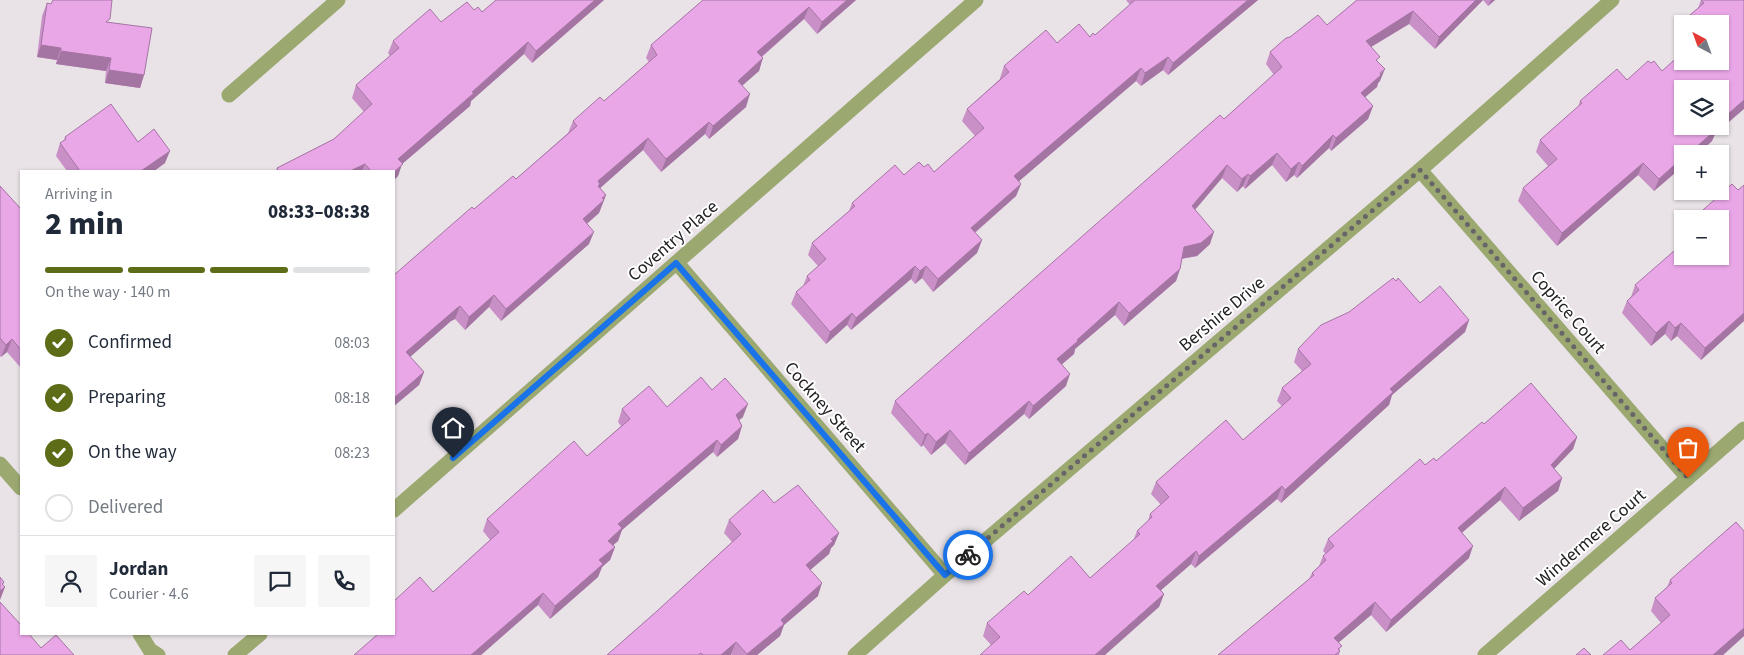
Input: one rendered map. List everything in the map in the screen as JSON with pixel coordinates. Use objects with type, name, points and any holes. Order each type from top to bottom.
[{"type":"street","points":[[229,95],[338,0]]},
{"type":"street","name":"Coventry Place","points":[[395,509],[976,0]]},
{"type":"street","name":"Bershire Drive","points":[[855,655],[945,575],[1420,170],[1612,0]]},
{"type":"street","name":"Coprice Court","points":[[1420,170],[1688,478]]},
{"type":"street","name":"Cockney Street","points":[[676,263],[945,575]]},
{"type":"street","name":"Windermere Court","points":[[1485,655],[1744,429]]},
{"type":"street","points":[[0,464],[20,487]]},
{"type":"street","points":[[141,635],[150,650],[158,655]]},
{"type":"street","points":[[235,655],[259,635]]},
{"type":"building","points":[[53,0],[112,0],[110,19],[106,22],[152,28],[144,75],[109,70],[111,58],[61,51],[61,48],[41,45],[47,3],[51,4]]},
{"type":"building","points":[[496,0],[595,0],[536,51],[528,42],[472,92],[474,93],[398,159],[403,164],[395,171],[370,170],[365,164],[352,170],[278,170],[277,168],[334,139],[372,104],[356,85],[399,48],[393,41],[430,9],[441,22],[467,2],[474,10],[478,7],[482,12]]},
{"type":"building","points":[[703,0],[847,0],[822,22],[809,7],[757,52],[763,58],[738,81],[750,94],[713,126],[709,122],[666,159],[648,138],[598,181],[600,184],[598,186],[606,195],[602,198],[604,200],[583,219],[594,232],[506,309],[494,295],[469,317],[460,306],[456,309],[406,352],[424,372],[395,397],[395,274],[472,207],[474,209],[513,176],[516,179],[577,126],[573,121],[600,97],[604,101],[657,55],[651,45]]},
{"type":"building","points":[[1135,0],[1248,0],[1173,63],[1168,57],[1145,73],[1141,68],[1014,176],[1021,184],[971,228],[982,240],[938,279],[926,266],[920,271],[915,266],[856,318],[852,313],[830,332],[796,292],[810,280],[807,276],[826,259],[812,243],[855,206],[852,203],[895,165],[904,175],[919,162],[924,167],[928,164],[934,172],[984,128],[967,109],[1009,72],[1004,66],[1046,30],[1057,43],[1079,24],[1090,37],[1093,33],[1095,35]]},
{"type":"building","points":[[1357,0],[1476,0],[1439,37],[1413,11],[1366,41],[1380,57],[1376,60],[1385,69],[1361,93],[1373,106],[1336,138],[1333,135],[1302,166],[1299,162],[1291,169],[1277,153],[1250,176],[1248,174],[1242,179],[1227,165],[1192,206],[1214,232],[1201,243],[1184,247],[1180,269],[1129,313],[1119,302],[1057,359],[1070,374],[1033,406],[1029,401],[969,453],[950,430],[936,442],[928,433],[925,435],[895,401],[1220,115],[1224,119],[1282,67],[1270,52],[1286,38],[1290,37],[1318,15],[1327,25]]},
{"type":"building","points":[[1701,0],[1744,0],[1744,100],[1729,113],[1729,80],[1674,80],[1674,135],[1710,135],[1698,145],[1674,145],[1674,165],[1659,179],[1643,163],[1562,233],[1523,188],[1557,159],[1540,140],[1582,103],[1580,101],[1617,69],[1627,80],[1648,61],[1651,63],[1654,61],[1662,71],[1674,60],[1674,70],[1729,70],[1729,15],[1690,15],[1704,3]]},
{"type":"building","points":[[111,104],[138,142],[154,129],[170,151],[142,170],[79,170],[60,143],[66,139],[65,137]]},
{"type":"building","points":[[1732,184],[1738,190],[1744,185],[1744,313],[1705,348],[1681,323],[1675,328],[1669,321],[1656,333],[1627,301],[1639,290],[1635,285],[1674,251],[1674,265],[1729,265],[1729,210],[1703,210],[1714,200],[1729,200],[1729,187]]},
{"type":"building","points":[[0,186],[20,208],[20,349],[12,339],[6,345],[0,338]]},
{"type":"building","points":[[1393,278],[1396,281],[1398,278],[1420,303],[1440,286],[1469,320],[1390,389],[1393,392],[1285,490],[1282,486],[1199,556],[1196,551],[1156,586],[1164,594],[1095,655],[980,655],[1000,637],[987,623],[1024,591],[1028,595],[1071,556],[1090,578],[1140,534],[1137,531],[1152,517],[1150,514],[1169,497],[1156,482],[1226,420],[1243,440],[1291,398],[1282,388],[1311,364],[1298,349],[1321,325],[1349,312]]},
{"type":"building","points":[[701,377],[712,390],[725,378],[748,404],[736,415],[742,426],[721,445],[717,440],[618,524],[622,528],[608,541],[615,547],[599,560],[603,564],[555,606],[543,593],[471,655],[354,655],[377,635],[395,635],[395,600],[420,577],[433,592],[499,532],[487,519],[574,441],[587,456],[630,419],[622,409],[649,386],[667,407]]},
{"type":"building","points":[[1531,383],[1577,437],[1551,465],[1562,478],[1523,508],[1505,487],[1458,528],[1473,546],[1391,620],[1375,602],[1334,638],[1342,646],[1335,655],[1218,655],[1314,575],[1312,573],[1326,560],[1323,556],[1334,546],[1328,539],[1420,459],[1425,465],[1434,458],[1436,461],[1482,422],[1484,424]]},
{"type":"building","points":[[798,485],[839,533],[831,539],[833,541],[806,565],[822,583],[781,620],[784,624],[747,654],[736,642],[721,655],[703,655],[701,653],[698,655],[607,655],[741,534],[729,520],[763,490],[774,503]]},
{"type":"building","points":[[1736,522],[1744,531],[1744,628],[1713,655],[1603,655],[1621,640],[1630,650],[1670,615],[1655,598],[1672,583],[1670,580]]},
{"type":"building","points":[[0,577],[5,587],[0,591]]},
{"type":"building","points":[[0,602],[20,624],[20,635],[30,635],[41,648],[56,635],[74,655],[0,655]]},
{"type":"building","points":[[1584,648],[1591,655],[1576,655]]},
{"type":"way so far","points":[[968,555],[1420,170],[1688,478]]},
{"type":"route","points":[[453,458],[676,263],[945,575],[968,555]]}]
